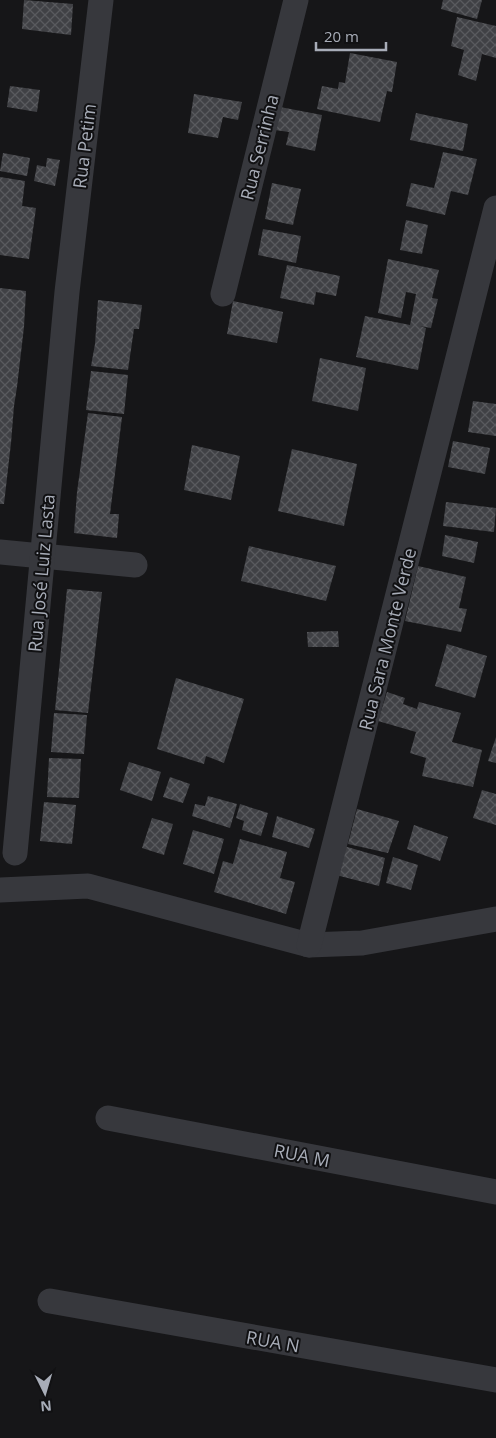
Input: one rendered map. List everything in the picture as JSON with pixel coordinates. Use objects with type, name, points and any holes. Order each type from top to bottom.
[{"type":"street","name":"Rua Petim","points":[[67,292],[101,0]]},
{"type":"street","name":"Rua Serrinha","points":[[223,294],[296,0]]},
{"type":"street","name":"Rua Sara Monte Verde","points":[[309,945],[496,208]]},
{"type":"street","name":"Rua José Luiz Lasta","points":[[15,853],[67,292]]},
{"type":"street","points":[[0,552],[135,566]]},
{"type":"street","points":[[0,890],[88,886],[309,945],[362,943],[496,919]]},
{"type":"street","name":"RUA M","points":[[108,1118],[496,1192]]},
{"type":"street","name":"RUA N","points":[[50,1301],[496,1380]]},
{"type":"building","points":[[24,0],[73,4],[71,35],[22,29]]},
{"type":"building","points":[[443,0],[482,0],[477,19],[441,9]]},
{"type":"building","points":[[457,17],[496,26],[496,58],[482,54],[476,81],[458,75],[464,50],[451,46]]},
{"type":"building","points":[[350,53],[397,62],[392,92],[387,91],[380,122],[317,109],[322,86],[338,89],[339,82],[345,83]]},
{"type":"building","points":[[10,86],[40,90],[37,112],[7,107]]},
{"type":"building","points":[[194,94],[242,102],[238,120],[223,117],[218,138],[188,133]]},
{"type":"building","points":[[280,107],[322,115],[315,151],[286,145],[289,132],[275,130]]},
{"type":"building","points":[[416,113],[468,124],[463,151],[410,140]]},
{"type":"building","points":[[443,152],[477,159],[468,195],[451,191],[445,215],[406,206],[411,183],[434,188]]},
{"type":"building","points":[[3,153],[30,158],[27,176],[0,171]]},
{"type":"building","points":[[47,158],[60,160],[55,186],[34,181],[37,165],[46,167]]},
{"type":"building","points":[[0,177],[25,181],[22,206],[36,208],[29,259],[0,255]]},
{"type":"building","points":[[272,183],[301,189],[293,225],[265,219]]},
{"type":"building","points":[[406,220],[428,225],[422,254],[400,250]]},
{"type":"building","points":[[263,229],[301,236],[296,263],[258,255]]},
{"type":"building","points":[[388,259],[439,270],[432,298],[438,299],[431,328],[420,326],[426,328],[418,370],[356,357],[365,316],[410,325],[416,294],[406,292],[401,318],[378,313]]},
{"type":"building","points":[[287,265],[340,276],[336,296],[316,292],[314,305],[280,298]]},
{"type":"building","points":[[0,288],[26,291],[24,327],[4,504],[0,504]]},
{"type":"building","points":[[98,300],[142,305],[139,329],[134,329],[128,370],[91,366],[95,344]]},
{"type":"building","points":[[233,301],[283,312],[277,343],[227,334]]},
{"type":"building","points":[[320,358],[366,368],[358,411],[312,401]]},
{"type":"building","points":[[91,371],[128,375],[124,414],[86,410]]},
{"type":"building","points":[[473,401],[496,404],[496,436],[468,432]]},
{"type":"building","points":[[88,413],[122,417],[110,514],[119,514],[117,538],[74,533],[77,492]]},
{"type":"building","points":[[453,441],[490,448],[485,474],[448,467]]},
{"type":"building","points":[[192,445],[240,456],[231,500],[184,490]]},
{"type":"building","points":[[292,449],[357,464],[344,526],[278,511]]},
{"type":"building","points":[[446,502],[496,508],[494,532],[443,526]]},
{"type":"building","points":[[445,535],[478,542],[474,563],[442,556]]},
{"type":"building","points":[[249,546],[336,566],[326,601],[241,581]]},
{"type":"building","points":[[418,566],[466,577],[459,608],[467,609],[461,632],[405,621]]},
{"type":"building","points":[[67,589],[102,592],[88,713],[55,710]]},
{"type":"building","points":[[338,631],[339,647],[308,647],[307,632]]},
{"type":"building","points":[[447,644],[487,656],[475,698],[435,686]]},
{"type":"building","points":[[176,678],[244,699],[224,763],[206,756],[204,764],[157,749]]},
{"type":"building","points":[[387,692],[405,698],[403,704],[417,709],[419,702],[461,713],[452,742],[482,750],[473,787],[422,776],[426,758],[410,753],[416,732],[378,721]]},
{"type":"building","points":[[54,713],[87,715],[84,754],[51,752]]},
{"type":"building","points":[[496,737],[496,763],[488,761]]},
{"type":"building","points":[[49,758],[81,759],[79,798],[47,797]]},
{"type":"building","points":[[129,762],[161,772],[152,801],[120,790]]},
{"type":"building","points":[[170,777],[190,784],[183,803],[163,797]]},
{"type":"building","points":[[482,790],[496,794],[496,825],[473,818]]},
{"type":"building","points":[[208,796],[237,804],[230,828],[192,816],[195,804],[205,806]]},
{"type":"building","points":[[44,802],[76,805],[72,844],[40,841]]},
{"type":"building","points":[[240,804],[268,813],[261,836],[242,830],[244,821],[236,818]]},
{"type":"building","points":[[357,809],[399,821],[388,853],[348,844]]},
{"type":"building","points":[[277,816],[315,829],[309,848],[272,837]]},
{"type":"building","points":[[152,818],[173,824],[164,855],[142,848]]},
{"type":"building","points":[[414,825],[448,837],[440,861],[407,849]]},
{"type":"building","points":[[193,830],[224,839],[214,874],[183,864]]},
{"type":"building","points":[[240,839],[287,852],[280,878],[295,882],[286,914],[214,892],[223,861],[233,864]]},
{"type":"building","points":[[344,846],[385,858],[379,886],[336,875]]},
{"type":"building","points":[[393,857],[418,865],[411,890],[386,883]]}]
